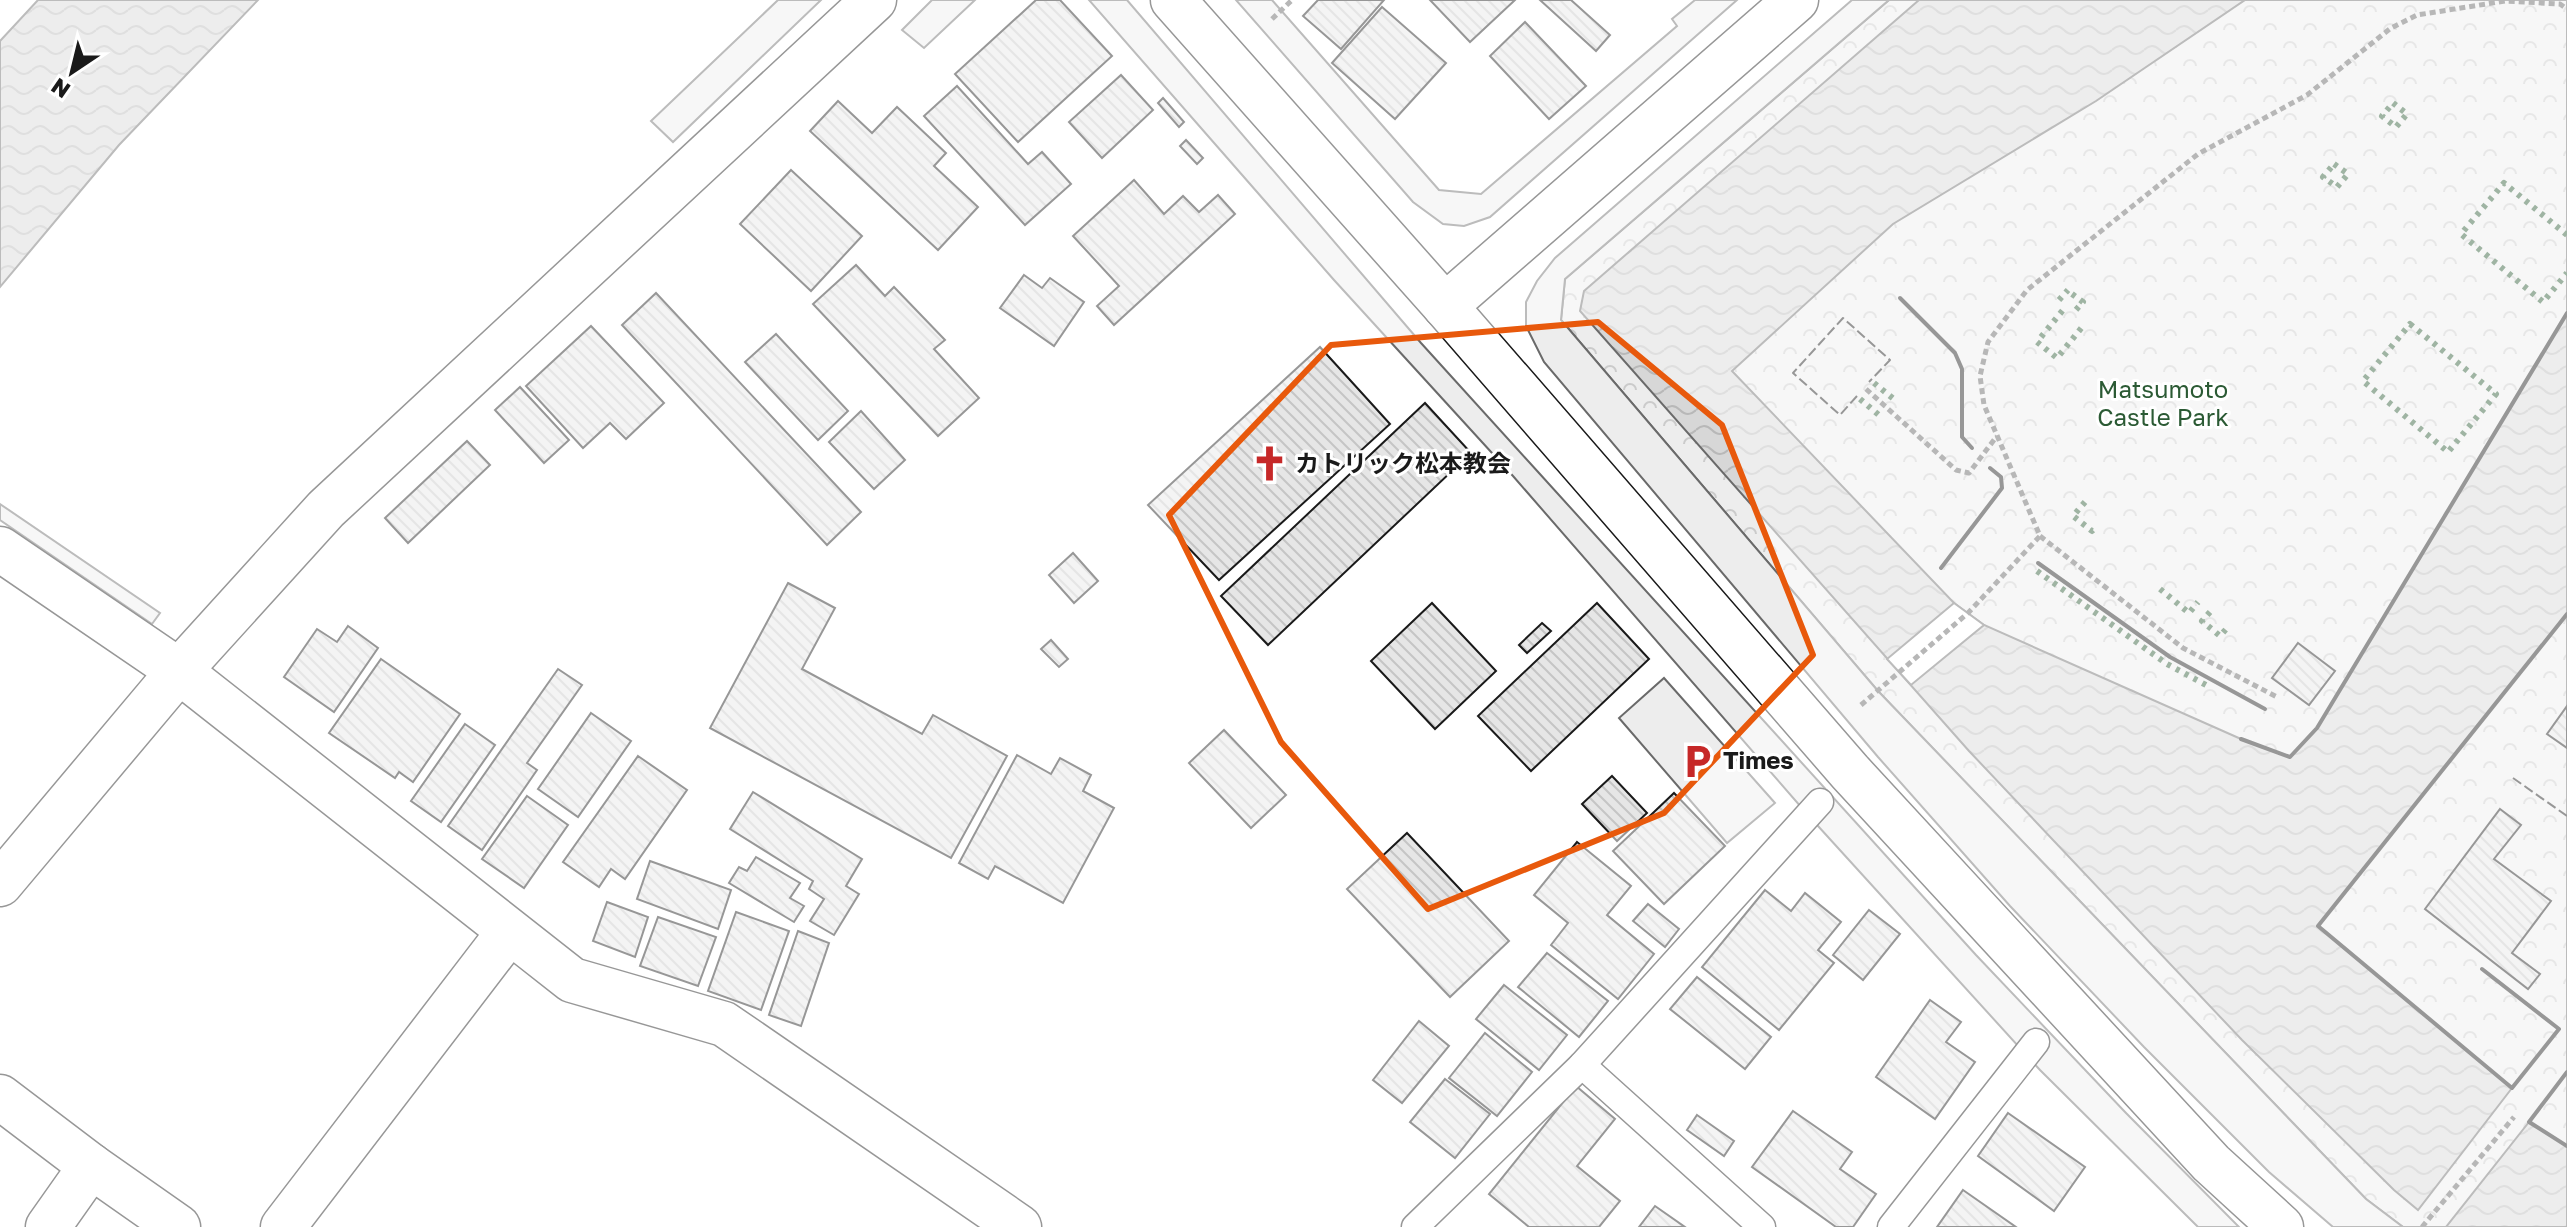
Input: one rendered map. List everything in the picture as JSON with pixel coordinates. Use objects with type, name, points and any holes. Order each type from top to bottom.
[{"type":"street","points":[[0,884],[179,671],[326,509],[874,0]]},
{"type":"street","points":[[1173,0],[1445,306],[1850,772],[2200,1152],[2281,1227]]},
{"type":"street","points":[[1445,306],[1796,0]]},
{"type":"street","points":[[0,549],[179,671],[572,980],[724,1024],[1019,1227]]},
{"type":"street","points":[[283,1227],[509,932]]},
{"type":"street","points":[[0,1097],[178,1227]]},
{"type":"street","points":[[48,1227],[91,1166]]},
{"type":"lane","points":[[1415,1227],[1582,1065],[1820,802]]},
{"type":"lane","points":[[1891,1227],[2036,1042]]},
{"type":"lane","points":[[1582,1065],[1762,1227]]},
{"type":"path","points":[[1272,19],[1292,0]]},
{"type":"path","points":[[2277,697],[2183,648],[2040,536],[1984,405],[1980,376],[1988,342],[2027,290],[2198,154],[2307,95],[2391,28],[2417,15],[2505,1],[2560,2],[2567,9]]},
{"type":"path","points":[[1866,389],[1956,470],[1969,473],[1997,436]]},
{"type":"path","points":[[1861,705],[1968,613],[2040,536]]},
{"type":"path","points":[[2422,1227],[2514,1117]]},
{"type":"highlighted area","points":[[1598,322],[1722,425],[1813,655],[1664,813],[1428,909],[1281,742],[1169,515],[1331,345]]},
{"type":"green space","name":"Matsumoto Castle Park","points":[[1889,0],[2567,0],[2567,1227],[2403,1227],[2366,1199],[1878,691],[1561,320],[1565,279]]},
{"type":"shaded area","points":[[778,0],[821,0],[673,142],[651,121]]},
{"type":"shaded area","points":[[932,0],[975,0],[924,48],[902,30]]},
{"type":"shaded area","points":[[1089,0],[1127,0],[1421,343],[1976,955],[2239,1227],[2198,1227],[2040,1070],[1808,815],[1513,476],[1334,280]]},
{"type":"shaded area","points":[[1236,0],[1272,0],[1439,190],[1481,194],[1677,26],[1672,19],[1695,0],[1737,0],[1490,217],[1464,226],[1443,224],[1413,202]]},
{"type":"shaded area","points":[[1852,0],[1889,0],[1565,279],[1561,320],[1878,691],[2366,1199],[2403,1227],[2333,1227],[2269,1172],[2144,1047],[2010,906],[1878,757],[1544,362],[1526,326],[1526,302],[1555,258]]},
{"type":"shaded area","points":[[0,504],[160,613],[152,624],[0,520]]},
{"type":"shaded area","name":"Times","points":[[1664,678],[1775,803],[1727,843],[1619,718]]},
{"type":"water","points":[[38,0],[258,0],[119,145],[0,287],[0,41]]},
{"type":"water","points":[[1919,0],[2245,0],[2096,101],[1893,224],[1732,371],[1954,603],[1984,625],[2241,739],[2290,757],[2317,728],[2567,313],[2567,614],[2318,926],[2512,1088],[2418,1210],[2242,1040],[1969,751],[1580,311],[1584,291]]},
{"type":"water","points":[[2529,1122],[2567,1146],[2567,1227],[2446,1227]]},
{"type":"pier","points":[[1954,603],[1984,625],[1911,685],[1887,659]]},
{"type":"building","points":[[1036,0],[1060,0],[1112,56],[1018,142],[955,74]]},
{"type":"building","points":[[1318,0],[1384,0],[1341,49],[1303,16]]},
{"type":"building","points":[[1430,0],[1515,0],[1470,42]]},
{"type":"building","points":[[1540,0],[1571,0],[1610,35],[1596,51]]},
{"type":"building","points":[[1382,7],[1446,63],[1395,119],[1332,63]]},
{"type":"building","points":[[1525,22],[1586,86],[1549,119],[1490,56]]},
{"type":"building","points":[[1121,75],[1153,110],[1102,158],[1069,122]]},
{"type":"building","points":[[957,86],[1028,164],[1042,152],[1071,184],[1025,225],[924,116]]},
{"type":"building","points":[[1163,98],[1184,122],[1179,127],[1158,103]]},
{"type":"building","points":[[838,101],[872,133],[897,107],[946,153],[934,166],[978,207],[938,250],[810,131]]},
{"type":"building","points":[[1186,140],[1203,158],[1197,164],[1180,146]]},
{"type":"building","points":[[791,170],[862,236],[811,291],[740,224]]},
{"type":"building","points":[[1134,180],[1164,214],[1183,196],[1199,212],[1218,195],[1235,214],[1114,325],[1097,306],[1119,286],[1073,236]]},
{"type":"building","points":[[856,265],[885,296],[894,287],[945,340],[934,349],[979,398],[938,436],[813,304]]},
{"type":"building","points":[[1024,275],[1042,288],[1050,278],[1084,302],[1054,346],[1000,308]]},
{"type":"building","points":[[656,293],[861,512],[827,545],[622,325]]},
{"type":"building","points":[[591,326],[664,403],[626,439],[610,423],[583,448],[526,386]]},
{"type":"building","points":[[776,334],[848,411],[818,440],[745,362]]},
{"type":"building","name":"カトリック松本教会","points":[[1320,347],[1390,424],[1219,580],[1148,505]]},
{"type":"building","points":[[520,387],[569,440],[544,463],[495,410]]},
{"type":"building","points":[[1425,403],[1471,453],[1268,645],[1221,596]]},
{"type":"building","points":[[861,411],[905,460],[874,489],[829,442]]},
{"type":"building","points":[[467,441],[490,465],[408,543],[385,518]]},
{"type":"building","points":[[1073,553],[1098,581],[1074,603],[1049,575]]},
{"type":"building","points":[[788,583],[835,608],[802,669],[922,734],[933,715],[1007,756],[951,858],[710,728]]},
{"type":"building","points":[[1432,603],[1496,671],[1435,729],[1371,661]]},
{"type":"building","points":[[1597,603],[1649,659],[1531,771],[1478,716]]},
{"type":"building","points":[[1542,623],[1551,631],[1527,653],[1519,645]]},
{"type":"building","points":[[348,626],[378,648],[334,712],[284,677],[317,629],[337,642]]},
{"type":"building","points":[[1051,640],[1068,659],[1059,667],[1041,649]]},
{"type":"building","points":[[2298,643],[2335,671],[2309,705],[2272,678]]},
{"type":"building","points":[[381,659],[460,714],[413,782],[399,772],[395,778],[329,733]]},
{"type":"building","points":[[558,669],[582,685],[527,763],[537,770],[482,850],[448,826]]},
{"type":"building","points":[[2567,706],[2567,748],[2547,734]]},
{"type":"building","points":[[591,713],[631,741],[578,817],[538,789]]},
{"type":"building","points":[[465,724],[495,745],[441,822],[411,801]]},
{"type":"building","points":[[1224,730],[1286,795],[1251,828],[1189,763]]},
{"type":"building","points":[[1017,755],[1051,774],[1060,758],[1091,775],[1083,791],[1114,808],[1063,903],[995,866],[988,879],[959,863]]},
{"type":"building","points":[[638,756],[687,790],[625,879],[611,869],[599,887],[563,862]]},
{"type":"building","points":[[1612,776],[1647,813],[1617,841],[1582,804]]},
{"type":"building","points":[[753,792],[862,859],[846,886],[859,894],[834,935],[810,921],[824,899],[809,889],[813,881],[730,829]]},
{"type":"building","points":[[1674,793],[1725,846],[1664,904],[1613,851]]},
{"type":"building","points":[[527,796],[568,825],[524,888],[482,859]]},
{"type":"building","points":[[2500,809],[2521,825],[2494,859],[2551,901],[2512,953],[2540,974],[2528,989],[2425,909]]},
{"type":"building","points":[[1407,833],[1509,941],[1450,997],[1347,889]]},
{"type":"building","points":[[1577,842],[1631,886],[1607,915],[1654,954],[1618,999],[1551,945],[1568,923],[1534,895]]},
{"type":"building","points":[[756,857],[800,883],[790,898],[804,906],[794,922],[729,883],[739,867],[747,871]]},
{"type":"building","points":[[650,861],[731,890],[718,929],[637,899]]},
{"type":"building","points":[[1765,890],[1791,911],[1805,893],[1841,922],[1818,950],[1834,963],[1779,1030],[1702,967]]},
{"type":"building","points":[[607,902],[648,917],[635,957],[593,941]]},
{"type":"building","points":[[1648,904],[1679,929],[1665,947],[1633,921]]},
{"type":"building","points":[[1869,910],[1900,934],[1863,980],[1833,955]]},
{"type":"building","points":[[736,912],[789,931],[761,1010],[708,991]]},
{"type":"building","points":[[658,917],[716,937],[698,986],[640,966]]},
{"type":"building","points":[[798,931],[829,943],[801,1026],[769,1015]]},
{"type":"building","points":[[1547,953],[1608,1001],[1579,1037],[1518,987]]},
{"type":"building","points":[[1697,977],[1771,1037],[1745,1069],[1670,1009]]},
{"type":"building","points":[[1504,985],[1567,1035],[1539,1070],[1476,1019]]},
{"type":"building","points":[[1930,1000],[1961,1022],[1946,1042],[1975,1062],[1935,1119],[1876,1077]]},
{"type":"building","points":[[1419,1021],[1449,1046],[1402,1103],[1373,1080]]},
{"type":"building","points":[[1485,1033],[1532,1072],[1497,1116],[1449,1078]]},
{"type":"building","points":[[1445,1079],[1490,1114],[1455,1158],[1410,1122]]},
{"type":"building","points":[[1576,1086],[1615,1119],[1577,1166],[1620,1201],[1599,1227],[1529,1227],[1489,1194]]},
{"type":"building","points":[[1793,1111],[1852,1152],[1840,1169],[1876,1194],[1853,1227],[1836,1227],[1752,1167]]},
{"type":"building","points":[[2008,1113],[2085,1167],[2054,1211],[1978,1156]]},
{"type":"building","points":[[1697,1115],[1734,1141],[1724,1156],[1687,1130]]},
{"type":"building","points":[[1963,1190],[2016,1227],[1937,1227]]},
{"type":"building","points":[[1655,1206],[1685,1227],[1639,1227]]},
{"type":"hedge","points":[[2393,103],[2407,114],[2396,127],[2382,116],[2393,103]]},
{"type":"hedge","points":[[2334,164],[2348,174],[2337,187],[2323,177],[2334,164]]},
{"type":"hedge","points":[[2567,235],[2504,183],[2461,234],[2543,302],[2567,273]]},
{"type":"hedge","points":[[2059,300],[2068,290]]},
{"type":"hedge","points":[[2072,294],[2083,302],[2074,312]]},
{"type":"hedge","points":[[2041,337],[2063,310]]},
{"type":"hedge","points":[[2410,324],[2496,394],[2448,452],[2363,381],[2410,324]]},
{"type":"hedge","points":[[2037,342],[2057,358],[2083,326]]},
{"type":"hedge","points":[[1874,383],[1895,400]]},
{"type":"hedge","points":[[1860,399],[1880,416]]},
{"type":"hedge","points":[[2085,502],[2073,516],[2092,531],[2094,529]]},
{"type":"hedge","points":[[2037,571],[2167,664],[2206,685]]},
{"type":"hedge","points":[[2160,589],[2189,613],[2198,602]]},
{"type":"hedge","points":[[2210,612],[2202,621],[2220,636],[2228,627]]},
{"type":"fence","points":[[1857,396],[1840,415],[1793,373],[1843,318],[1890,360],[1869,382]]},
{"type":"fence","points":[[2513,778],[2567,816]]},
{"type":"wall","points":[[1900,298],[1955,353],[1962,369],[1962,437],[1972,448]]},
{"type":"wall","points":[[2241,739],[2290,757],[2317,728],[2567,313]]},
{"type":"wall","points":[[1941,568],[2002,488],[2001,477],[1990,468]]},
{"type":"wall","points":[[2038,563],[2170,657],[2265,709]]},
{"type":"wall","points":[[2482,969],[2559,1029],[2512,1088],[2318,926],[2567,614]]},
{"type":"wall","points":[[2567,1072],[2529,1122],[2567,1146]]},
{"type":"place","name":"カトリック松本教会","points":[[1269,464]]},
{"type":"place","name":"Times","points":[[1697,761]]}]
